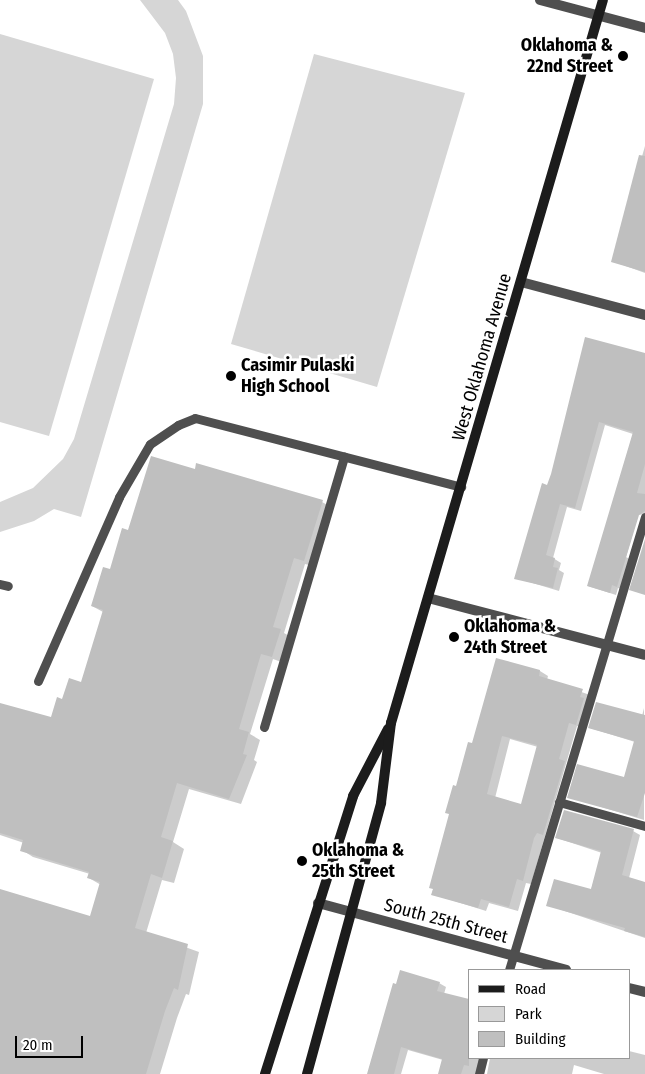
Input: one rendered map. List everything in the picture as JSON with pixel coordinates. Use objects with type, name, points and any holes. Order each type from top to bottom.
[{"type":"main road","name":"West Oklahoma Avenue","points":[[307,1074],[350,912],[382,803],[391,723],[603,0]]},
{"type":"main road","name":"West Oklahoma Avenue","points":[[265,1074],[353,796],[391,723]]},
{"type":"street","points":[[540,0],[645,28]]},
{"type":"street","points":[[521,282],[645,315]]},
{"type":"street","points":[[428,598],[645,655]]},
{"type":"street","name":"South 25th Street","points":[[318,903],[562,969]]},
{"type":"street","points":[[630,988],[645,992]]},
{"type":"lane","points":[[38,681],[119,497],[150,444],[178,425],[195,418],[461,487]]},
{"type":"lane","points":[[264,727],[344,457]]},
{"type":"lane","points":[[509,969],[645,517]]},
{"type":"lane","points":[[559,802],[645,826]]},
{"type":"lane","points":[[479,1074],[483,1059]]},
{"type":"green space","points":[[140,0],[178,0],[186,11],[203,56],[203,104],[81,517],[54,509],[34,521],[0,532],[0,502],[33,488],[63,459],[74,439],[174,104],[176,78],[173,54],[165,33]]},
{"type":"green space","points":[[0,34],[154,79],[49,436],[0,422]]},
{"type":"green space","points":[[314,54],[465,93],[377,387],[231,344]]},
{"type":"building","points":[[639,155],[645,156],[645,272],[611,262]]},
{"type":"building","points":[[585,337],[645,353],[645,464],[637,493],[645,494],[645,511],[639,515],[617,587],[612,585],[610,593],[587,586],[633,432],[599,422],[575,508],[560,504],[546,555],[555,558],[553,567],[558,568],[553,588],[514,579],[542,483],[547,485],[551,474]]},
{"type":"building","points":[[151,456],[195,469],[196,463],[323,500],[304,561],[294,558],[273,627],[281,629],[272,657],[261,654],[239,729],[249,732],[243,754],[247,755],[229,799],[177,783],[161,837],[173,841],[162,878],[151,874],[135,928],[188,944],[178,990],[174,988],[165,1011],[146,1074],[0,1074],[0,889],[90,916],[100,882],[87,878],[89,872],[20,851],[23,840],[0,833],[0,703],[51,717],[57,697],[62,699],[69,678],[81,682],[103,610],[91,606],[103,567],[110,569],[122,528],[128,530]]},
{"type":"building","points":[[645,539],[645,595],[629,590]]},
{"type":"building","points":[[496,658],[540,670],[539,676],[583,689],[580,697],[584,698],[576,725],[569,723],[559,759],[565,761],[543,835],[537,833],[534,838],[523,881],[517,879],[509,907],[481,899],[478,908],[431,895],[433,889],[429,888],[449,814],[445,813],[453,785],[456,786],[468,742],[472,743]],"holes":[[[502,736],[537,745],[521,804],[487,794]]]},
{"type":"building","points":[[596,702],[645,715],[645,793],[637,817],[567,798],[577,764],[624,777],[634,741],[588,728]]},
{"type":"building","points":[[564,810],[634,829],[622,875],[645,882],[645,937],[624,931],[625,928],[546,906],[554,879],[591,889],[601,851],[555,838]]},
{"type":"building","points":[[400,970],[440,982],[437,991],[468,999],[469,1066],[464,1065],[461,1074],[438,1074],[442,1059],[401,1047],[394,1074],[367,1074],[393,983],[396,984]]},
{"type":"place","name":"Oklahoma & 22nd Street","points":[[623,56]]},
{"type":"place","name":"Casimir Pulaski High School","points":[[231,376]]},
{"type":"place","name":"Oklahoma & 24th Street","points":[[454,637]]},
{"type":"place","name":"Oklahoma & 25th Street","points":[[302,861]]}]
